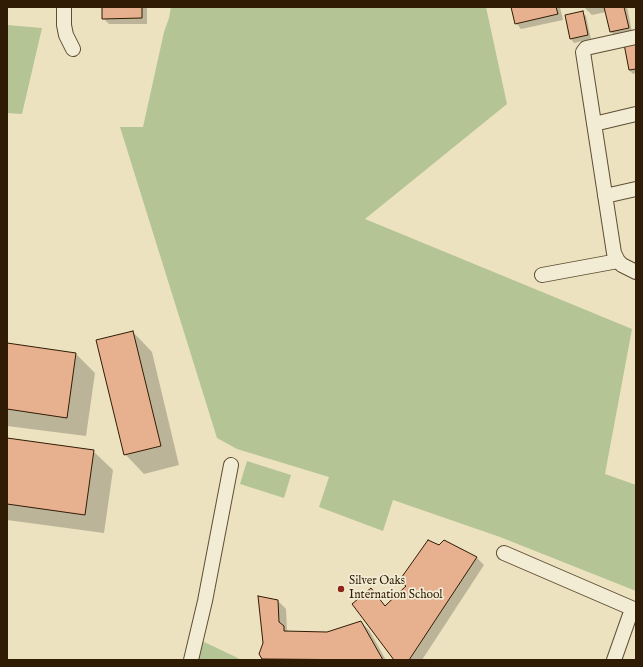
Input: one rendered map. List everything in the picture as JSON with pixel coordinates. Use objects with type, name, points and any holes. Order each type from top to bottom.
[{"type":"street","points":[[64,7],[64,25],[66,35],[74,49]]},
{"type":"street","points":[[636,37],[586,48],[584,50],[614,253],[622,265],[636,272]]},
{"type":"street","points":[[594,124],[636,114]]},
{"type":"street","points":[[605,196],[636,189]]},
{"type":"street","points":[[542,275],[618,261]]},
{"type":"street","points":[[191,660],[206,601],[232,465]]},
{"type":"street","points":[[504,553],[634,610],[614,660]]},
{"type":"green space","points":[[171,7],[486,7],[507,104],[365,219],[632,329],[605,474],[636,485],[636,591],[500,537],[393,500],[383,531],[319,507],[329,477],[237,449],[217,438],[120,127],[143,127]]},
{"type":"green space","points":[[7,25],[42,28],[22,114],[7,113]]},
{"type":"green space","points":[[247,461],[291,475],[284,498],[240,484]]},
{"type":"green space","points":[[202,641],[242,660],[198,660]]},
{"type":"building","points":[[102,7],[142,7],[142,18],[102,19]]},
{"type":"building","points":[[511,7],[556,7],[558,14],[515,24]]},
{"type":"building","points":[[604,7],[624,7],[629,28],[610,32]]},
{"type":"building","points":[[583,11],[588,35],[570,39],[565,15]]},
{"type":"building","points":[[636,42],[636,69],[629,70],[624,44]]},
{"type":"building","points":[[133,331],[161,446],[124,455],[96,340]]},
{"type":"building","points":[[7,343],[76,353],[67,418],[7,409]]},
{"type":"building","points":[[7,438],[94,450],[85,515],[7,504]]},
{"type":"building","points":[[428,540],[439,545],[444,540],[477,557],[409,660],[394,660],[352,604],[371,588],[385,606],[406,586],[399,581]]},
{"type":"building","points":[[258,596],[278,600],[279,622],[284,626],[284,631],[327,632],[361,621],[383,660],[262,659],[259,654],[263,643]]},
{"type":"place","name":"Silver Oaks Internation School","points":[[341,589]]}]
